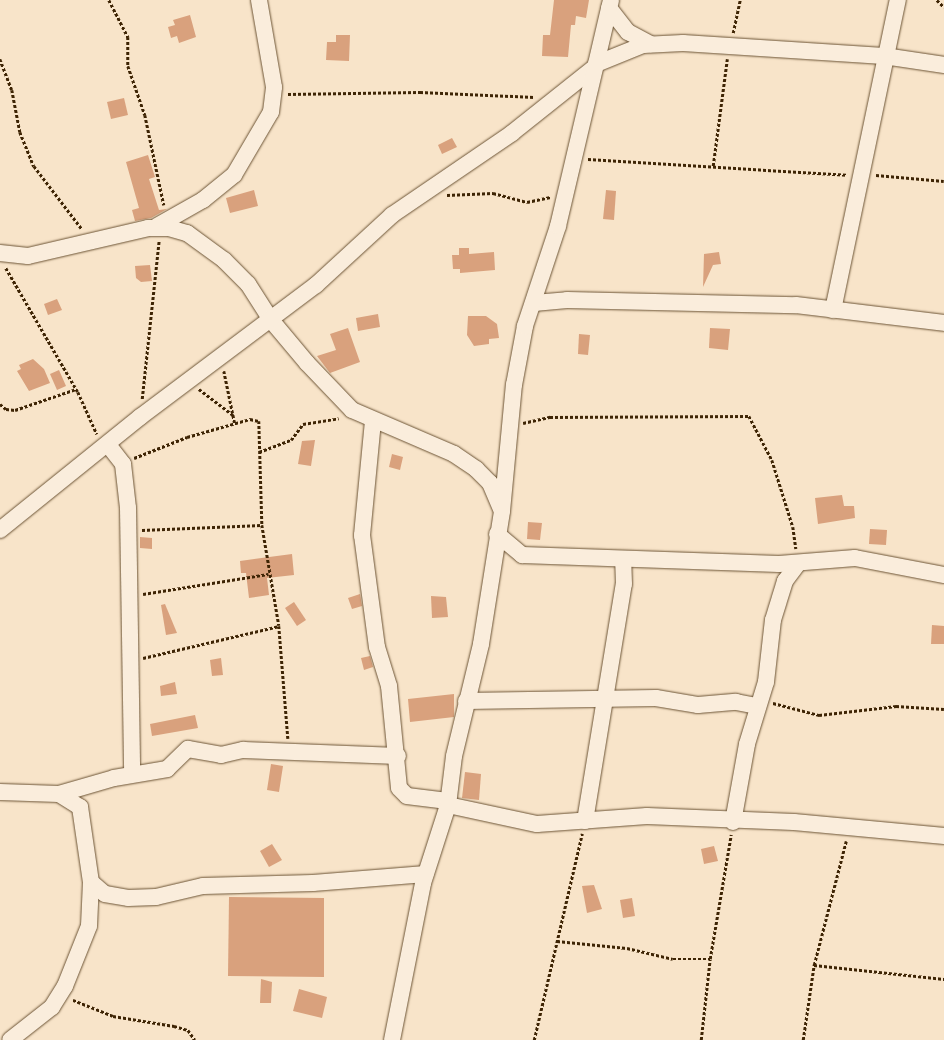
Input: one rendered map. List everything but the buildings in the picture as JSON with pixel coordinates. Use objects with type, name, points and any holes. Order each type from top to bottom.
[{"type":"street","points":[[2,259],[21,257],[161,226],[204,200],[242,167],[272,112],[274,94],[259,0]]},
{"type":"street","points":[[833,310],[884,56],[898,0]]},
{"type":"street","points":[[610,4],[628,32],[651,44]]},
{"type":"street","points":[[392,1040],[426,874],[448,804],[466,701],[481,644],[497,534],[502,511],[514,385],[534,303],[565,197],[610,4]]},
{"type":"street","points":[[0,530],[107,447],[140,417],[271,320],[392,215],[555,99],[595,65],[651,44],[884,56],[944,66]]},
{"type":"street","points":[[161,226],[187,233],[224,260],[258,296],[271,320],[341,401],[370,419],[454,454],[480,471],[490,483],[502,511]]},
{"type":"street","points":[[534,303],[567,300],[796,305],[944,323]]},
{"type":"street","points":[[370,419],[362,535],[372,618],[389,686],[398,756],[398,782],[403,792],[414,798],[537,824],[585,822],[647,816],[732,822],[794,822],[849,829],[944,836]]},
{"type":"street","points":[[107,447],[123,464],[128,530],[132,774]]},
{"type":"street","points":[[497,534],[522,554]]},
{"type":"street","points":[[492,568],[522,554],[623,559],[797,564],[855,558],[944,575]]},
{"type":"street","points":[[585,822],[624,584],[623,559]]},
{"type":"street","points":[[732,822],[757,706],[766,682],[773,620],[785,581],[797,564]]},
{"type":"street","points":[[466,701],[605,698],[672,699],[698,705],[742,702],[757,706]]},
{"type":"street","points":[[0,792],[59,794],[132,774],[170,768],[188,749],[220,755],[243,750],[398,756]]},
{"type":"street","points":[[10,1040],[35,1023],[59,996],[89,926],[91,882],[80,808],[59,794]]},
{"type":"street","points":[[91,882],[105,894],[128,898],[156,897],[203,886],[313,883],[426,874]]},
{"type":"path","points":[[109,0],[128,37],[128,66],[145,115],[161,226],[156,260],[140,417]]},
{"type":"path","points":[[712,166],[718,103],[740,0]]},
{"type":"path","points":[[937,0],[944,7]]},
{"type":"path","points":[[0,59],[12,90],[20,132],[34,166],[91,241]]},
{"type":"path","points":[[274,94],[420,92],[555,99]]},
{"type":"path","points":[[574,159],[712,166],[944,181]]},
{"type":"path","points":[[442,196],[493,193],[531,202],[565,197]]},
{"type":"path","points":[[2,259],[76,389],[107,447]]},
{"type":"path","points":[[222,357],[235,424]]},
{"type":"path","points":[[186,383],[216,399],[233,414]]},
{"type":"path","points":[[0,404],[15,410],[76,389]]},
{"type":"path","points":[[511,426],[550,417],[749,416],[772,460],[785,499],[793,527],[797,564]]},
{"type":"path","points":[[259,452],[291,440],[301,425],[310,422],[370,419]]},
{"type":"path","points":[[123,464],[148,451],[235,424],[258,420],[262,525],[268,574],[279,626],[290,752]]},
{"type":"path","points":[[128,530],[204,530],[262,525]]},
{"type":"path","points":[[129,592],[147,594],[268,574]]},
{"type":"path","points":[[130,663],[157,653],[279,626]]},
{"type":"path","points":[[757,706],[772,703],[819,714],[896,706],[944,709]]},
{"type":"path","points":[[534,1040],[556,941],[573,885],[585,822]]},
{"type":"path","points":[[702,1040],[710,959],[732,822]]},
{"type":"path","points":[[803,1040],[814,965],[849,829]]},
{"type":"path","points":[[556,941],[619,946],[673,959],[710,959]]},
{"type":"path","points":[[814,965],[944,979]]},
{"type":"path","points":[[59,996],[113,1016],[174,1026],[188,1030],[194,1040]]}]
